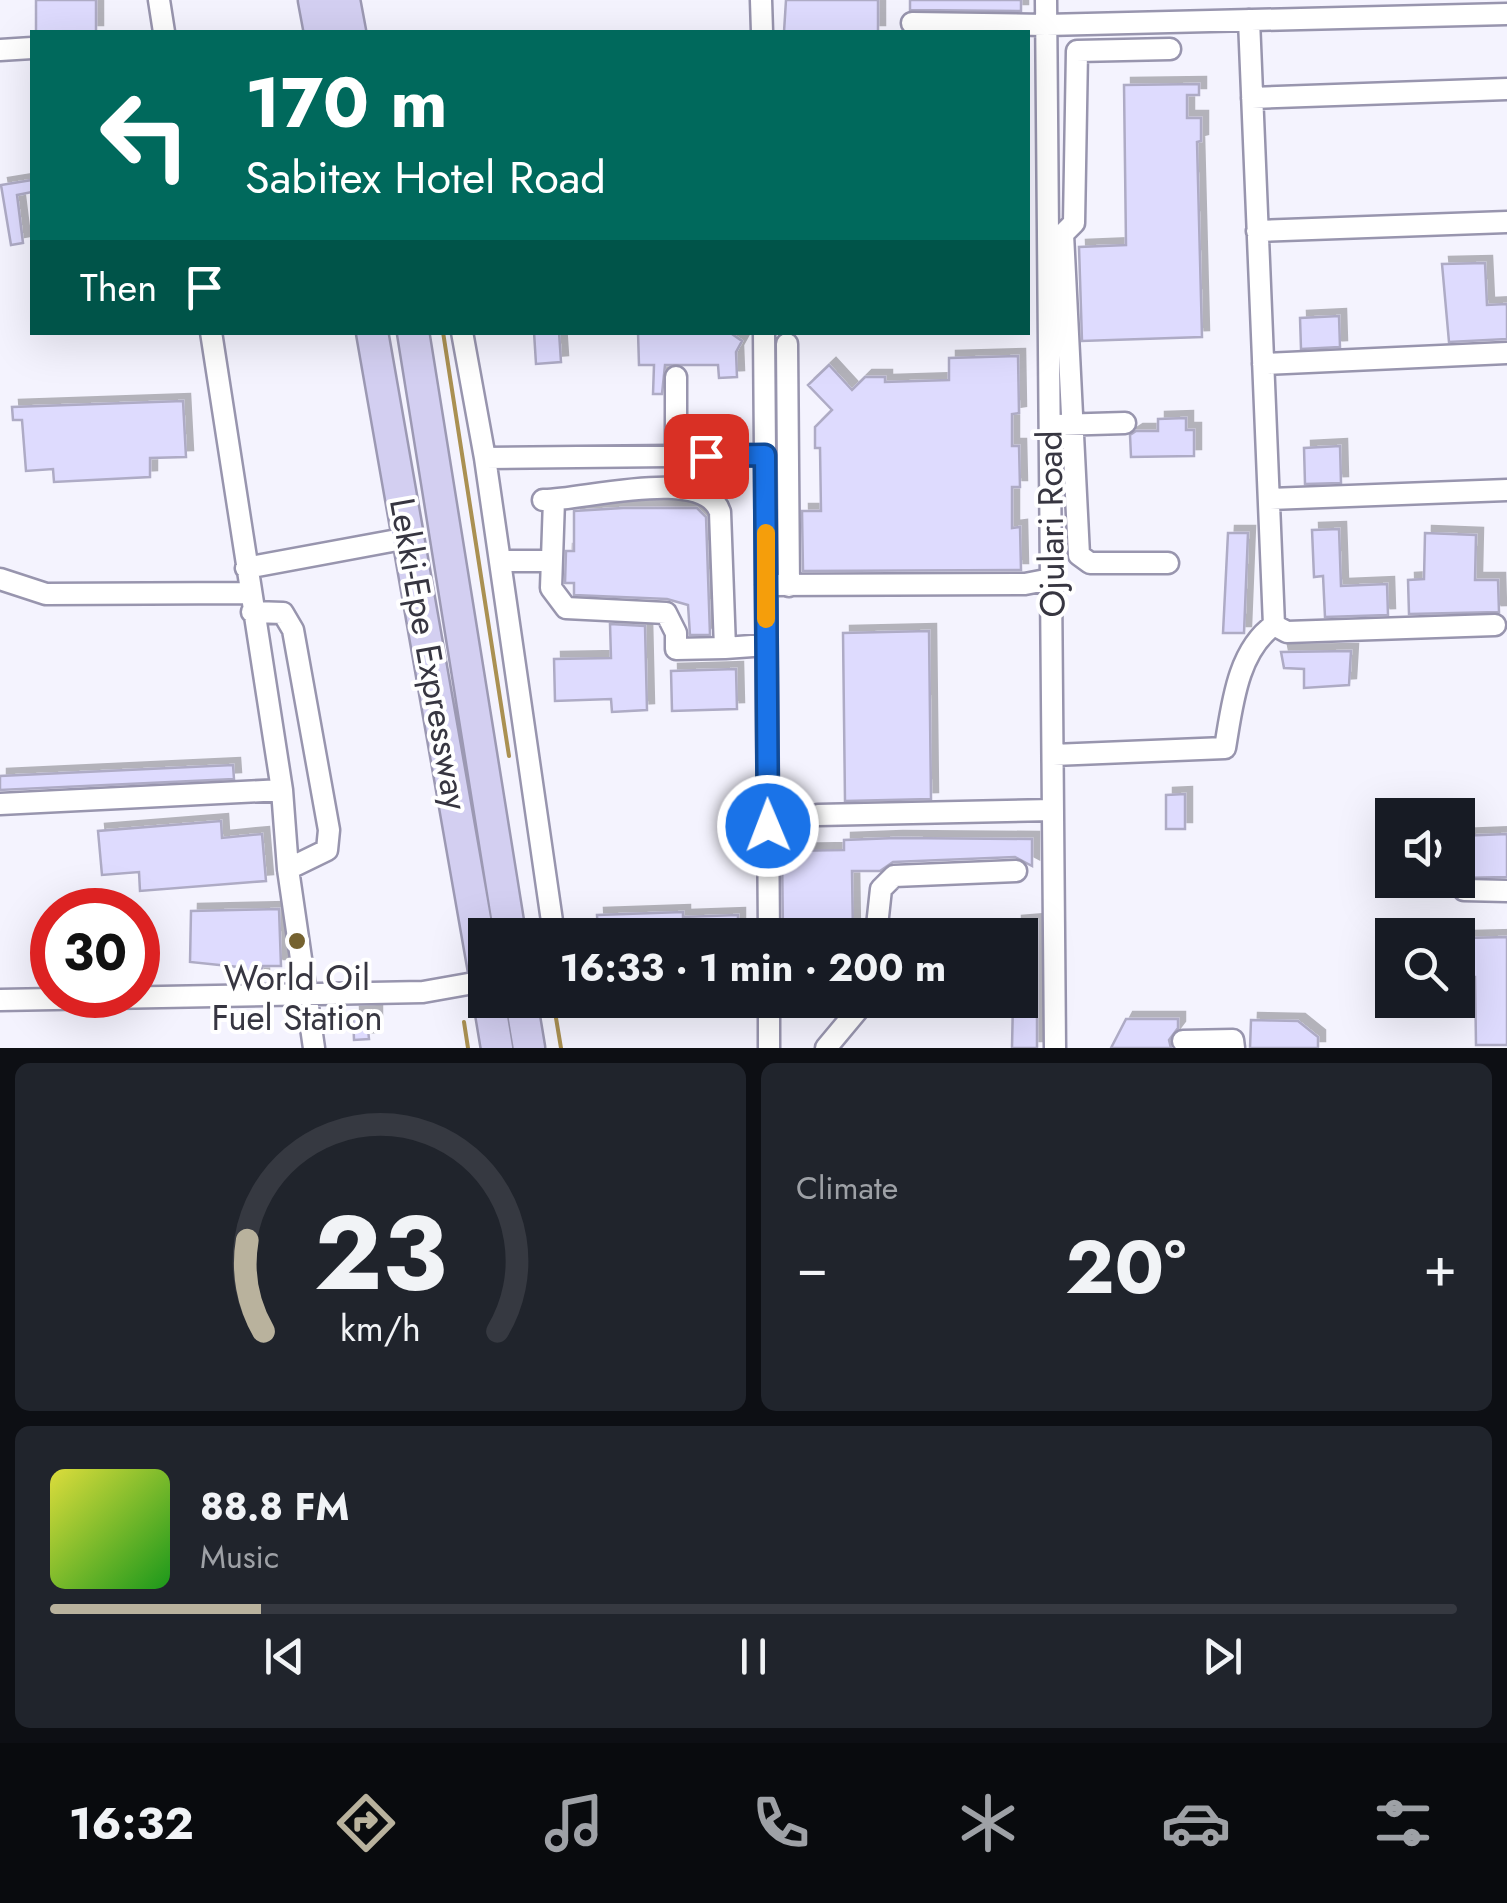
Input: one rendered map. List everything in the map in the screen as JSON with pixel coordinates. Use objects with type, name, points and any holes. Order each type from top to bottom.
[{"type":"highway","points":[[314,0],[320,30]]},
{"type":"highway","points":[[344,0],[350,30]]},
{"type":"highway","points":[[360,0],[365,30]]},
{"type":"highway","name":"Lekki-Epe Expressway","points":[[373,335],[474,918]]},
{"type":"highway","name":"Lekki-Epe Expressway","points":[[413,335],[507,918]]},
{"type":"highway","points":[[492,1018],[497,1048]]},
{"type":"highway","points":[[524,1018],[528,1048]]},
{"type":"street","points":[[158,0],[164,30]]},
{"type":"street","points":[[761,0],[762,30]]},
{"type":"street","name":"Ojulari Road","points":[[1046,0],[1060,425],[1051,579],[1055,1048]]},
{"type":"street","points":[[912,23],[1046,25],[1507,14]]},
{"type":"street","points":[[1052,755],[1225,748],[1233,697],[1255,643],[1274,626],[1249,20]]},
{"type":"street","points":[[0,50],[30,48]]},
{"type":"street","points":[[1168,564],[1084,561],[1060,425],[1063,234],[1074,222],[1074,56],[1081,49],[1170,49]]},
{"type":"street","points":[[1252,98],[1507,89]]},
{"type":"street","points":[[1256,231],[1507,222]]},
{"type":"street","points":[[211,335],[282,790],[288,869],[314,1048]]},
{"type":"street","points":[[463,335],[485,458],[552,918]]},
{"type":"street","points":[[764,335],[768,918]]},
{"type":"street","points":[[787,344],[789,586]]},
{"type":"street","points":[[1263,364],[1507,353]]},
{"type":"street","points":[[676,377],[676,456]]},
{"type":"street","points":[[1060,425],[1125,422]]},
{"type":"street","points":[[485,458],[765,455]]},
{"type":"street","points":[[725,648],[720,512],[706,494],[695,489],[662,489],[548,500],[551,588],[566,608],[666,613],[676,633],[676,649],[725,648],[766,644]]},
{"type":"street","points":[[1270,499],[1507,490]]},
{"type":"street","points":[[246,568],[408,538]]},
{"type":"street","points":[[500,561],[550,561]]},
{"type":"street","points":[[0,579],[46,594],[250,603],[283,614],[293,630],[329,830],[327,850],[288,869]]},
{"type":"street","points":[[766,586],[1025,584],[1051,579]]},
{"type":"street","points":[[1274,626],[1287,632],[1495,625]]},
{"type":"street","points":[[0,804],[282,790]]},
{"type":"street","points":[[818,815],[1053,810]]},
{"type":"street","points":[[878,918],[881,889],[894,876],[1016,871]]},
{"type":"street","points":[[1475,890],[1507,891]]},
{"type":"street","points":[[0,1000],[423,992],[468,983]]},
{"type":"street","points":[[769,1018],[770,1048]]},
{"type":"street","points":[[826,1048],[851,1018]]},
{"type":"street","points":[[1182,1041],[1232,1040],[1234,1048]]},
{"type":"building","points":[[36,0],[96,0],[96,30],[36,30]]},
{"type":"building","points":[[786,0],[878,0],[878,30],[784,30]]},
{"type":"building","points":[[910,0],[1021,0],[1021,11],[910,10]]},
{"type":"building","points":[[1199,84],[1199,95],[1187,95],[1187,118],[1201,118],[1201,141],[1197,142],[1202,337],[1082,341],[1079,247],[1126,245],[1124,85]]},
{"type":"building","points":[[30,180],[30,192],[17,195],[23,243],[11,245],[1,185]]},
{"type":"building","points":[[1485,263],[1487,305],[1507,304],[1507,339],[1449,342],[1442,264]]},
{"type":"building","points":[[1339,316],[1340,347],[1301,349],[1300,318]]},
{"type":"building","points":[[534,335],[559,335],[561,362],[536,364]]},
{"type":"building","points":[[638,335],[733,335],[742,341],[736,352],[737,377],[719,378],[718,365],[665,365],[662,394],[653,394],[654,365],[639,365]]},
{"type":"building","points":[[1018,356],[1019,413],[1012,414],[1012,446],[1019,446],[1020,487],[1012,487],[1012,528],[1020,527],[1021,570],[803,571],[802,511],[821,511],[820,448],[815,448],[815,427],[832,410],[808,385],[829,365],[852,390],[865,377],[885,377],[885,382],[949,380],[949,358]]},
{"type":"building","points":[[183,401],[186,457],[150,458],[150,477],[54,482],[53,469],[26,471],[22,420],[13,420],[12,407]]},
{"type":"building","points":[[1186,418],[1186,430],[1194,430],[1194,456],[1131,457],[1130,435],[1136,431],[1158,431],[1158,419]]},
{"type":"building","points":[[1340,446],[1341,483],[1305,484],[1304,448]]},
{"type":"building","points":[[697,508],[706,517],[710,635],[690,635],[688,605],[667,599],[574,595],[574,583],[565,583],[566,551],[574,551],[574,511]]},
{"type":"building","points":[[1339,529],[1341,586],[1387,584],[1388,615],[1325,617],[1323,576],[1314,577],[1312,530]]},
{"type":"building","points":[[1228,533],[1248,533],[1244,633],[1223,633]]},
{"type":"building","points":[[1425,533],[1476,535],[1475,580],[1498,580],[1499,612],[1409,614],[1408,580],[1424,579]]},
{"type":"building","points":[[610,624],[645,626],[647,710],[612,712],[611,699],[555,701],[554,659],[611,658]]},
{"type":"building","points":[[929,631],[931,799],[845,801],[843,633]]},
{"type":"building","points":[[1351,651],[1349,685],[1304,688],[1304,669],[1284,668],[1281,652]]},
{"type":"building","points":[[736,669],[737,709],[672,711],[671,671]]},
{"type":"building","points":[[233,765],[234,779],[0,790],[0,776]]},
{"type":"building","points":[[1185,794],[1185,829],[1166,829],[1166,795]]},
{"type":"building","points":[[221,821],[222,838],[262,834],[266,881],[140,888],[139,872],[102,875],[98,831]]},
{"type":"building","points":[[1507,834],[1507,877],[1475,878],[1475,835]]},
{"type":"building","points":[[1032,839],[1032,866],[1015,857],[893,862],[880,871],[852,871],[853,918],[783,918],[782,851],[844,850],[844,840]]},
{"type":"building","points":[[279,909],[281,966],[262,966],[262,979],[239,980],[238,967],[190,962],[191,911]]},
{"type":"building","points":[[683,912],[683,917],[738,918],[597,918],[597,915]]},
{"type":"building","points":[[1507,937],[1507,1045],[1476,1045],[1475,938]]},
{"type":"building","points":[[375,1013],[375,1029],[368,1029],[369,1039],[354,1040],[353,1014]]},
{"type":"building","points":[[1013,1018],[1037,1018],[1037,1048],[1012,1048]]},
{"type":"building","points":[[1126,1019],[1178,1019],[1178,1028],[1169,1040],[1171,1048],[1111,1048]]},
{"type":"building","points":[[1251,1020],[1298,1021],[1318,1037],[1318,1048],[1250,1048]]},
{"type":"waterway","points":[[443,335],[509,756]]},
{"type":"waterway","points":[[556,1018],[561,1048]]},
{"type":"waterway","points":[[464,1022],[468,1048]]},
{"type":"slow traffic","points":[[766,533],[766,619]]},
{"type":"place","name":"World Oil Fuel Station","points":[[297,941]]},
{"type":"route","points":[[706,456],[765,455],[768,826]]}]
